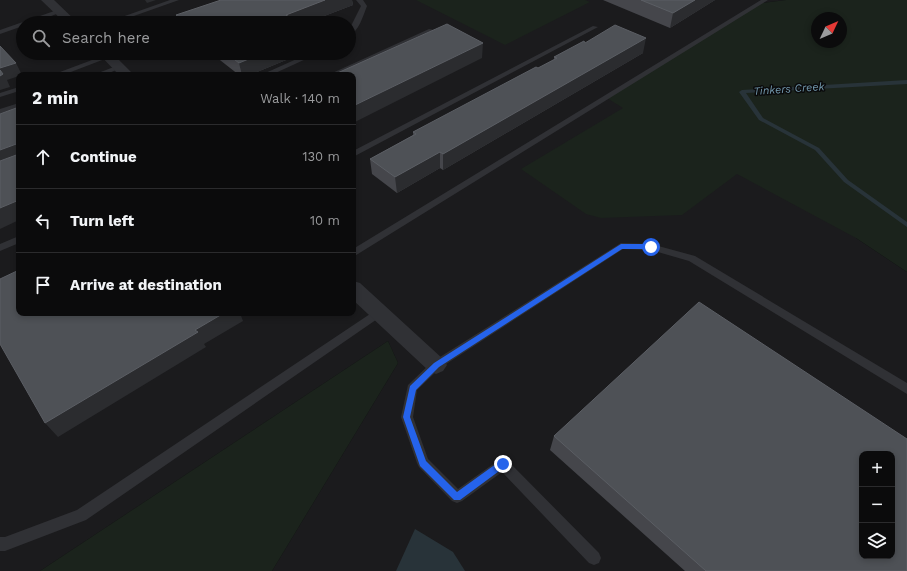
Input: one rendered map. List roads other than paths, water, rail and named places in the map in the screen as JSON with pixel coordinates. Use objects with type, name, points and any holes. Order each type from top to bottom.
[{"type":"street","points":[[47,0],[65,16]]},
{"type":"street","points":[[111,60],[123,71]]},
{"type":"street","points":[[356,291],[436,365]]},
{"type":"lane","points":[[129,16],[176,0]]},
{"type":"lane","points":[[356,24],[364,6],[359,0]]},
{"type":"lane","points":[[356,252],[765,0]]},
{"type":"lane","points":[[46,16],[60,11]]},
{"type":"lane","points":[[0,32],[16,26]]},
{"type":"lane","points":[[356,152],[595,27]]},
{"type":"lane","points":[[339,72],[431,30]]},
{"type":"lane","points":[[64,72],[94,60]]},
{"type":"lane","points":[[272,72],[300,60]]},
{"type":"lane","points":[[0,96],[16,90]]},
{"type":"lane","points":[[0,112],[16,106]]},
{"type":"lane","points":[[0,248],[16,240]]},
{"type":"lane","points":[[594,558],[503,464],[457,497],[423,463],[407,417],[412,388],[436,365],[621,246],[651,247],[692,258],[907,388]]},
{"type":"lane","points":[[0,544],[5,544],[81,515],[379,312]]},
{"type":"waterway","name":"Tinkers Creek","points":[[907,82],[742,92],[761,119],[817,149],[846,181],[907,225]]}]
